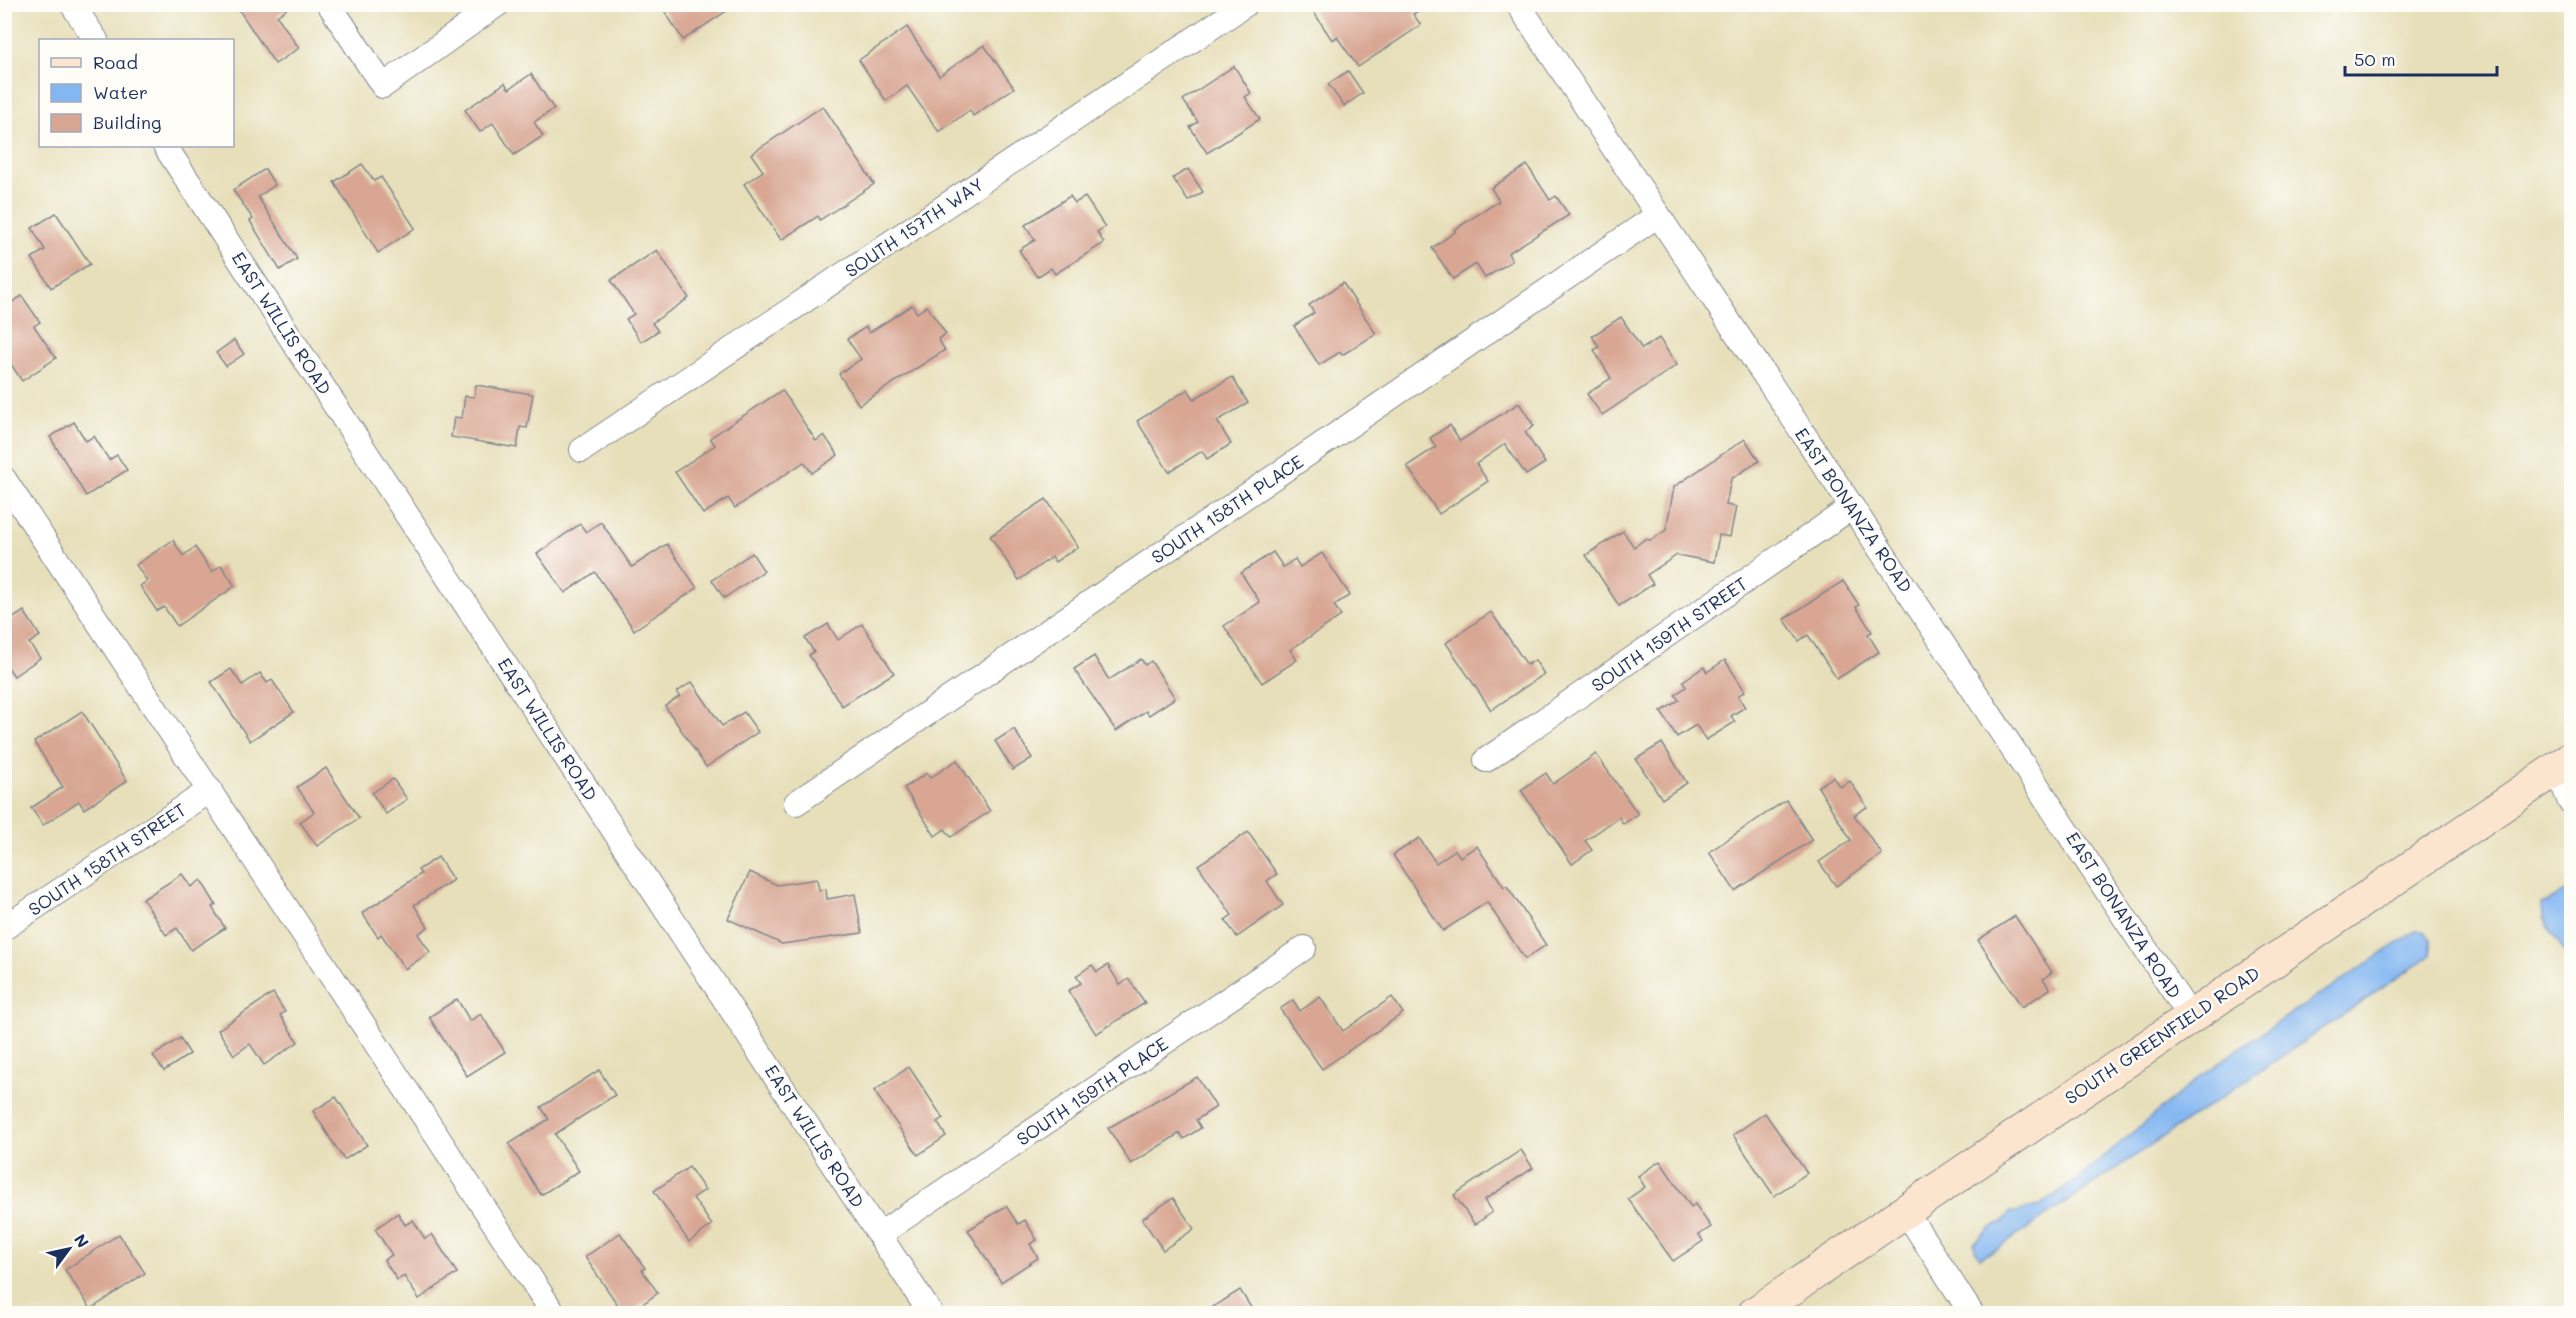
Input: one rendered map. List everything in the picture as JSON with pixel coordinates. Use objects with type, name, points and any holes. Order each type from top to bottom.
[{"type":"main road","name":"SOUTH GREENFIELD ROAD","points":[[1754,1314],[1904,1209],[2190,1016],[2567,766]]},
{"type":"street","points":[[72,4],[95,39]]},
{"type":"street","points":[[329,4],[383,86],[498,4]]},
{"type":"street","name":"SOUTH 157TH WAY","points":[[582,450],[1246,4]]},
{"type":"street","name":"EAST BONANZA ROAD","points":[[1518,4],[2190,1016]]},
{"type":"street","name":"EAST WILLIS ROAD","points":[[166,147],[932,1314]]},
{"type":"street","name":"SOUTH 158TH PLACE","points":[[796,803],[1658,215]]},
{"type":"street","points":[[4,479],[554,1314]]},
{"type":"street","name":"SOUTH 159TH STREET","points":[[1486,760],[1852,507]]},
{"type":"street","points":[[2567,766],[2571,799]]},
{"type":"street","name":"SOUTH 158TH STREET","points":[[4,928],[210,790]]},
{"type":"street","name":"SOUTH 159TH PLACE","points":[[880,1234],[1304,948]]},
{"type":"street","points":[[1904,1209],[1972,1314]]},
{"type":"water","points":[[2571,890],[2571,963],[2543,918],[2542,904]]},
{"type":"water","points":[[2417,930],[2424,931],[2431,939],[2431,955],[1999,1248],[1980,1258],[1974,1243],[1992,1227],[2003,1222],[2011,1212],[2039,1206],[2075,1181],[2182,1091],[2235,1051]]},
{"type":"building","points":[[235,4],[293,4],[277,16],[299,48],[275,64]]},
{"type":"building","points":[[660,4],[737,4],[683,40]]},
{"type":"building","points":[[1323,4],[1429,4],[1413,14],[1421,25],[1358,67],[1337,37],[1332,40],[1313,11]]},
{"type":"building","points":[[907,27],[939,76],[984,45],[1014,88],[973,116],[970,110],[939,132],[907,86],[886,101],[859,60]]},
{"type":"building","points":[[1234,66],[1251,93],[1245,97],[1260,119],[1207,153],[1190,127],[1198,122],[1183,100]]},
{"type":"building","points":[[1348,71],[1363,93],[1344,106],[1328,84]]},
{"type":"building","points":[[531,74],[554,109],[534,122],[543,136],[514,155],[493,123],[480,132],[465,110],[505,83],[509,89]]},
{"type":"building","points":[[823,106],[874,184],[820,220],[818,216],[781,240],[744,184],[763,171],[751,154]]},
{"type":"building","points":[[362,164],[374,181],[381,177],[415,228],[378,253],[334,182]]},
{"type":"building","points":[[1527,165],[1550,200],[1556,196],[1569,215],[1508,253],[1512,261],[1485,278],[1476,264],[1453,279],[1432,248],[1455,232],[1454,230],[1499,201],[1491,188]]},
{"type":"building","points":[[265,169],[275,185],[258,197],[297,259],[280,270],[250,221],[253,219],[233,190]]},
{"type":"building","points":[[1188,169],[1203,192],[1188,201],[1173,178]]},
{"type":"building","points":[[1070,196],[1075,203],[1085,197],[1105,227],[1097,232],[1104,243],[1055,274],[1051,268],[1037,277],[1019,250],[1035,240],[1025,225]]},
{"type":"building","points":[[56,213],[90,264],[51,288],[32,258],[45,250],[32,228]]},
{"type":"building","points":[[657,250],[689,298],[652,323],[658,331],[641,342],[626,319],[634,314],[611,280]]},
{"type":"building","points":[[1343,283],[1376,334],[1342,355],[1340,352],[1319,365],[1294,326],[1314,313],[1309,305]]},
{"type":"building","points":[[22,296],[40,322],[34,326],[56,358],[22,381],[5,355],[4,307]]},
{"type":"building","points":[[912,305],[917,313],[927,306],[946,334],[938,339],[945,350],[859,405],[839,374],[861,359],[847,339],[866,327],[869,333]]},
{"type":"building","points":[[1621,317],[1642,349],[1659,338],[1677,365],[1602,415],[1587,394],[1611,378],[1594,350],[1599,347],[1592,336]]},
{"type":"building","points":[[234,340],[244,354],[226,366],[216,353]]},
{"type":"building","points":[[1232,377],[1248,403],[1217,421],[1231,444],[1207,459],[1202,451],[1169,472],[1137,421],[1188,389],[1194,399]]},
{"type":"building","points":[[476,385],[533,394],[527,428],[520,427],[517,448],[451,437],[454,417],[462,418],[465,396],[474,397]]},
{"type":"building","points":[[782,390],[816,441],[824,435],[838,455],[812,473],[804,462],[735,508],[728,498],[703,514],[675,472],[715,445],[710,438]]},
{"type":"building","points":[[1519,403],[1534,426],[1525,432],[1545,463],[1526,475],[1505,444],[1476,464],[1488,481],[1439,514],[1407,466],[1436,447],[1430,438],[1450,425],[1460,441]]},
{"type":"building","points":[[74,422],[86,441],[94,436],[109,460],[117,455],[127,470],[86,496],[50,437]]},
{"type":"building","points":[[1745,439],[1759,461],[1731,479],[1726,505],[1736,507],[1730,537],[1719,535],[1714,562],[1677,555],[1647,575],[1653,584],[1619,606],[1586,555],[1623,531],[1634,547],[1645,539],[1651,540],[1666,530],[1674,487]]},
{"type":"building","points":[[1046,499],[1078,547],[1055,562],[1052,557],[1019,580],[990,536]]},
{"type":"building","points":[[601,522],[632,567],[667,544],[697,588],[634,630],[595,572],[565,593],[537,554],[580,524],[586,532]]},
{"type":"building","points":[[173,540],[183,556],[195,547],[212,572],[221,565],[235,586],[177,626],[164,607],[157,611],[140,586],[147,581],[136,565]]},
{"type":"building","points":[[1273,552],[1283,567],[1295,559],[1300,567],[1322,553],[1350,595],[1334,605],[1341,616],[1290,650],[1297,660],[1262,683],[1224,626],[1260,602],[1241,573]]},
{"type":"building","points":[[752,553],[764,571],[724,598],[712,580]]},
{"type":"building","points":[[1843,581],[1859,605],[1856,607],[1872,632],[1868,634],[1879,652],[1837,679],[1808,635],[1799,641],[1784,619]]},
{"type":"building","points":[[24,611],[40,636],[29,643],[40,658],[14,676],[4,662],[4,624]]},
{"type":"building","points":[[1491,612],[1527,665],[1535,660],[1544,674],[1491,710],[1446,643]]},
{"type":"building","points":[[828,624],[838,640],[862,624],[894,673],[842,706],[809,655],[814,652],[805,638]]},
{"type":"building","points":[[1094,656],[1109,680],[1141,659],[1145,665],[1151,661],[1175,698],[1149,715],[1146,711],[1116,731],[1074,669]]},
{"type":"building","points":[[1725,660],[1745,691],[1738,696],[1745,707],[1731,716],[1735,722],[1706,740],[1696,725],[1677,737],[1661,712],[1679,700],[1675,695],[1686,687],[1683,681],[1704,667],[1707,672]]},
{"type":"building","points":[[231,669],[242,685],[260,673],[267,683],[272,680],[294,712],[250,741],[211,682]]},
{"type":"building","points":[[692,682],[722,726],[744,712],[758,732],[706,767],[665,706],[680,696],[677,692]]},
{"type":"building","points":[[82,711],[127,781],[84,809],[79,801],[43,825],[31,808],[63,787],[34,742]]},
{"type":"building","points":[[1014,729],[1032,758],[1013,770],[995,741]]},
{"type":"building","points":[[1662,743],[1687,783],[1662,799],[1636,759]]},
{"type":"building","points":[[1596,754],[1638,814],[1623,824],[1619,817],[1585,841],[1592,850],[1572,864],[1521,790],[1546,773],[1553,784]]},
{"type":"building","points":[[957,760],[990,811],[951,837],[945,829],[935,836],[904,788],[927,773],[930,778]]},
{"type":"building","points":[[326,768],[359,818],[317,846],[300,822],[314,812],[297,787]]},
{"type":"building","points":[[1833,777],[1840,787],[1850,781],[1867,807],[1854,815],[1882,854],[1836,886],[1819,862],[1851,840],[1818,787]]},
{"type":"building","points":[[393,779],[407,799],[386,814],[372,793]]},
{"type":"building","points":[[1786,800],[1812,840],[1735,891],[1709,852]]},
{"type":"building","points":[[1248,832],[1277,874],[1267,881],[1283,905],[1237,937],[1225,920],[1232,915],[1198,865]]},
{"type":"building","points":[[1419,838],[1436,863],[1455,850],[1460,857],[1477,846],[1546,945],[1525,959],[1487,902],[1443,931],[1393,855]]},
{"type":"building","points":[[438,857],[453,880],[414,905],[428,927],[418,934],[430,952],[405,969],[381,934],[378,937],[362,913],[421,874],[418,870]]},
{"type":"building","points":[[750,872],[777,885],[817,879],[819,890],[826,889],[827,899],[855,894],[862,933],[782,944],[728,919]]},
{"type":"building","points":[[182,874],[191,887],[201,880],[216,905],[212,907],[225,928],[191,950],[177,928],[166,935],[143,899]]},
{"type":"building","points":[[2015,916],[2052,972],[2043,979],[2050,989],[2022,1007],[1978,940]]},
{"type":"building","points":[[1092,965],[1097,972],[1108,965],[1120,985],[1129,979],[1145,1003],[1096,1034],[1068,991],[1081,983],[1076,976]]},
{"type":"building","points":[[273,993],[285,1012],[280,1015],[298,1042],[264,1065],[250,1044],[234,1055],[218,1030]]},
{"type":"building","points":[[1320,997],[1343,1031],[1392,997],[1403,1013],[1322,1069],[1280,1009],[1293,1000],[1300,1011]]},
{"type":"building","points":[[457,999],[470,1021],[481,1014],[505,1052],[467,1076],[429,1017]]},
{"type":"building","points":[[180,1038],[190,1054],[164,1071],[153,1056]]},
{"type":"building","points":[[909,1067],[943,1118],[937,1122],[946,1136],[918,1155],[874,1091]]},
{"type":"building","points":[[599,1070],[615,1095],[555,1134],[579,1171],[541,1195],[509,1144],[549,1119],[541,1107]]},
{"type":"building","points":[[1197,1077],[1216,1107],[1196,1120],[1201,1128],[1184,1139],[1180,1133],[1131,1164],[1108,1128]]},
{"type":"building","points":[[336,1097],[367,1145],[344,1160],[313,1111]]},
{"type":"building","points":[[1765,1113],[1807,1173],[1774,1196],[1733,1135]]},
{"type":"building","points":[[1521,1150],[1533,1168],[1484,1200],[1492,1212],[1475,1225],[1454,1195]]},
{"type":"building","points":[[1660,1161],[1691,1207],[1695,1204],[1711,1227],[1699,1235],[1703,1241],[1673,1261],[1628,1199],[1645,1187],[1638,1176]]},
{"type":"building","points":[[689,1167],[705,1190],[693,1198],[712,1225],[689,1242],[654,1191]]},
{"type":"building","points":[[1173,1198],[1194,1229],[1163,1250],[1142,1219]]},
{"type":"building","points":[[1006,1206],[1018,1224],[1025,1220],[1037,1240],[1030,1244],[1038,1258],[1001,1282],[968,1230]]},
{"type":"building","points":[[398,1213],[405,1225],[413,1220],[425,1239],[432,1234],[457,1273],[419,1299],[404,1276],[397,1280],[384,1260],[392,1255],[375,1229]]},
{"type":"building","points":[[620,1233],[645,1268],[642,1270],[658,1293],[628,1314],[624,1314],[585,1257]]},
{"type":"building","points":[[119,1234],[145,1273],[91,1309],[65,1270]]},
{"type":"building","points":[[1240,1290],[1255,1314],[1202,1314]]}]
